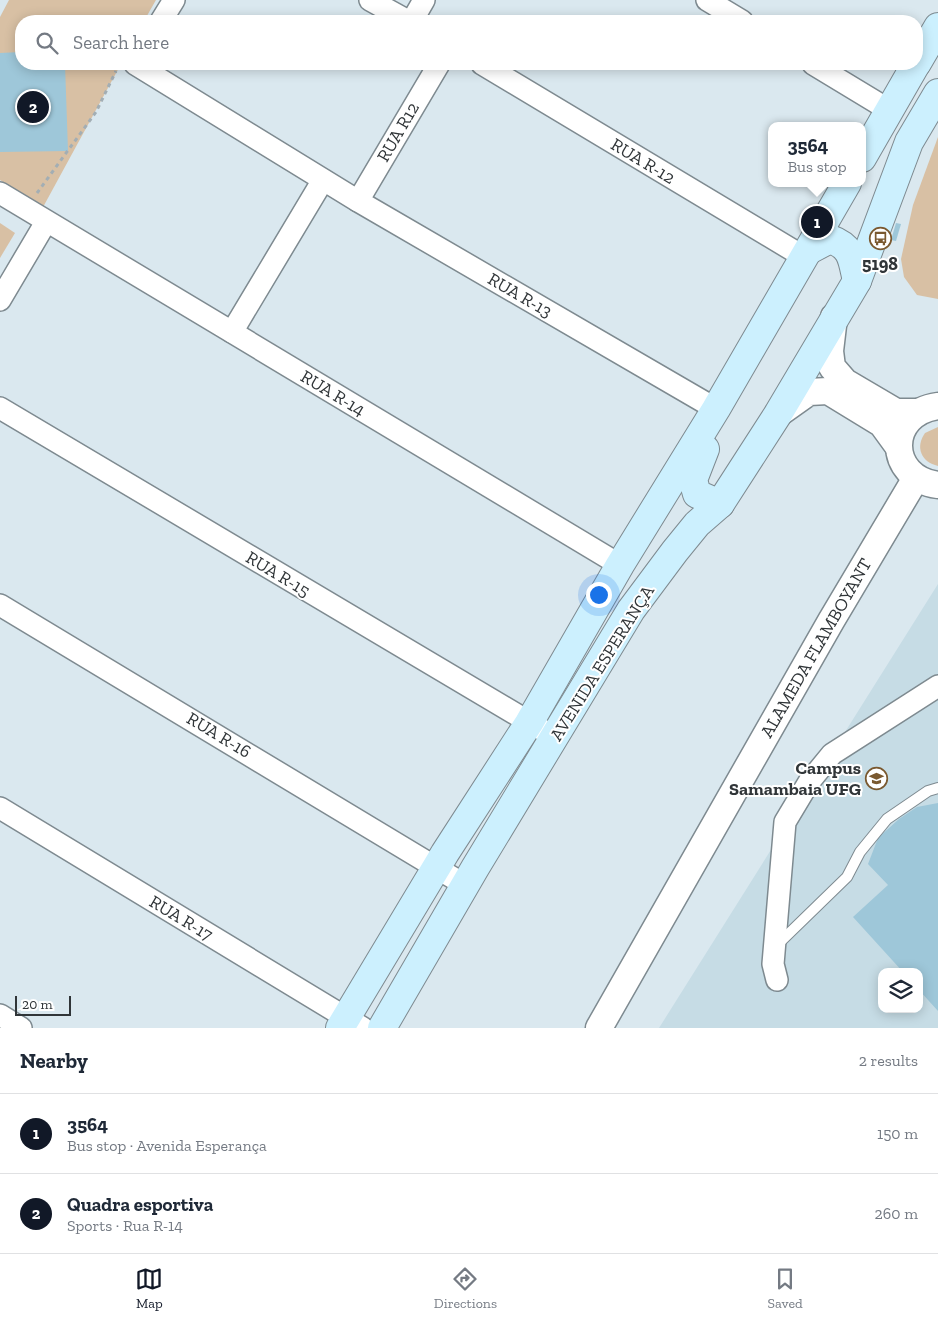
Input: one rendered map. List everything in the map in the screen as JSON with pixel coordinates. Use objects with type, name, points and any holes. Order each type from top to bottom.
[{"type":"main road","points":[[923,53],[938,27]]},
{"type":"main road","points":[[866,151],[913,70]]},
{"type":"main road","name":"AVENIDA ESPERANÇA","points":[[382,1028],[631,610],[697,524],[720,504],[778,414],[857,281],[909,142],[938,93]]},
{"type":"main road","name":"AVENIDA ESPERANÇA","points":[[350,1025],[437,866],[529,723],[620,565],[716,409],[845,187]]},
{"type":"main road","points":[[807,254],[830,239],[843,243],[851,254],[857,281]]},
{"type":"main road","points":[[716,409],[709,438],[692,480],[697,494],[720,504]]},
{"type":"street","points":[[165,15],[174,0]]},
{"type":"street","points":[[370,0],[397,15]]},
{"type":"street","points":[[415,15],[424,0]]},
{"type":"street","points":[[707,0],[732,15]]},
{"type":"street","name":"RUA R-13","points":[[145,70],[358,201],[716,409]]},
{"type":"street","name":"RUA R12","points":[[358,201],[435,70]]},
{"type":"street","name":"RUA R-12","points":[[492,70],[807,254]]},
{"type":"street","points":[[823,70],[889,110]]},
{"type":"street","points":[[232,332],[323,180]]},
{"type":"street","name":"RUA R-14","points":[[0,193],[620,565]]},
{"type":"street","points":[[0,300],[46,222]]},
{"type":"street","points":[[834,317],[830,351],[832,367],[845,382],[896,412],[927,409]]},
{"type":"street","points":[[778,414],[809,392],[828,391],[882,424],[898,446],[903,464],[927,481]]},
{"type":"street","name":"RUA R-15","points":[[0,408],[556,738]]},
{"type":"street","points":[[898,446],[903,427],[927,409]]},
{"type":"street","name":"ALAMEDA FLAMBOYANT","points":[[599,1028],[831,621],[927,481]]},
{"type":"street","name":"RUA R-16","points":[[0,605],[466,885]]},
{"type":"street","points":[[776,980],[772,964],[785,822],[808,782],[832,754],[938,686]]},
{"type":"street","name":"RUA R-17","points":[[0,808],[350,1025]]},
{"type":"street","points":[[0,1016],[21,1028]]},
{"type":"lane","points":[[774,948],[848,877],[860,852],[887,819],[928,791],[938,788]]},
{"type":"path","points":[[26,209],[96,112],[117,70]]},
{"type":"shaded area","points":[[9,0],[156,0],[147,15],[15,15],[15,70],[118,70],[42,209],[0,180],[0,17]]},
{"type":"shaded area","points":[[938,137],[938,299],[917,295],[904,277],[901,259],[913,205]]},
{"type":"shaded area","points":[[0,223],[15,233],[0,258]]},
{"type":"shaded area","points":[[938,427],[938,466],[927,461],[921,453],[920,444],[925,433]]},
{"type":"shaded area","name":"Campus Samambaia UFG","points":[[938,584],[938,1028],[659,1028]]},
{"type":"building","points":[[15,52],[15,70],[65,70],[68,151],[0,152],[0,53]]},
{"type":"building","points":[[896,223],[901,224],[896,241],[891,240]]},
{"type":"building","points":[[938,803],[938,1011],[923,994],[923,968],[899,968],[853,917],[888,885],[868,864],[878,838],[899,819],[917,807]]},
{"type":"place","name":"Quadra esportiva","points":[[33,107]]},
{"type":"place","name":"3564","points":[[817,222]]},
{"type":"place","name":"5198","points":[[880,239]]},
{"type":"place","name":"Campus Samambaia UFG","points":[[877,778]]}]
